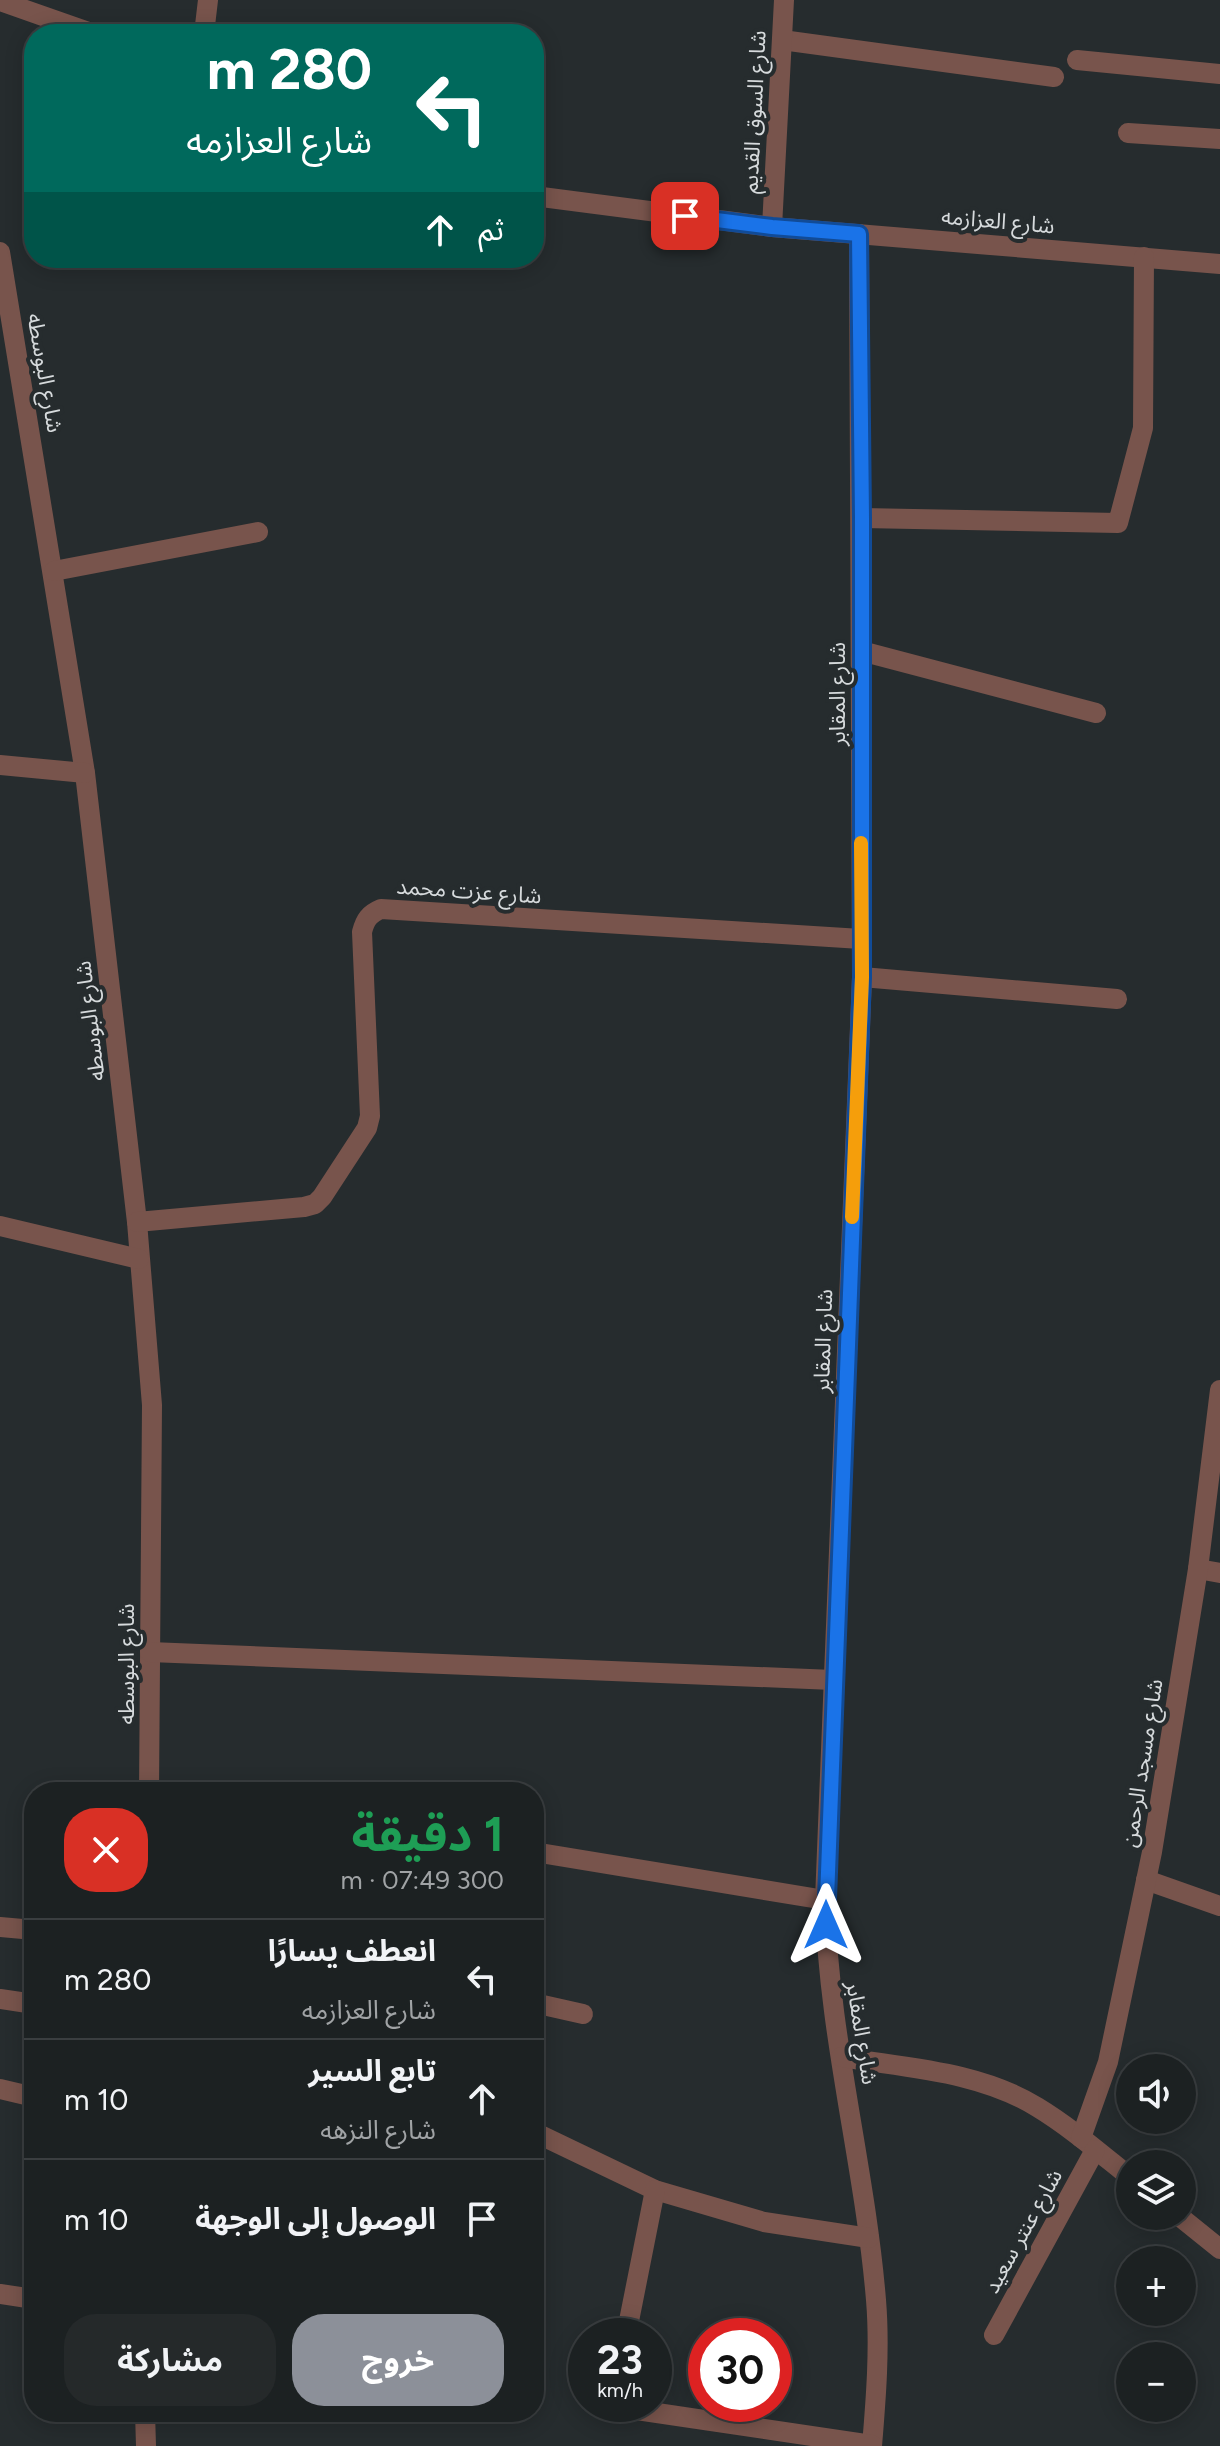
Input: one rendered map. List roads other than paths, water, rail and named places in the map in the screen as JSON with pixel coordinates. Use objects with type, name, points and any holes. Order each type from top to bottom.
[{"type":"street","points":[[205,24],[208,0]]},
{"type":"street","name":"شارع السوق القديم","points":[[772,227],[784,0]]},
{"type":"street","points":[[0,1],[66,24]]},
{"type":"street","points":[[782,40],[1054,77]]},
{"type":"street","points":[[1077,60],[1220,74]]},
{"type":"street","points":[[1128,133],[1220,139]]},
{"type":"street","name":"شارع العزازمه","points":[[544,197],[772,227],[1220,264]]},
{"type":"street","name":"شارع المقابر","points":[[859,234],[862,977],[825,1900],[832,2011],[869,2238],[876,2302],[872,2446]]},
{"type":"street","name":"شارع البوسطه","points":[[0,252],[85,773],[137,1222],[152,1405],[149,1782]]},
{"type":"street","points":[[862,518],[1118,523],[1143,428],[1144,257]]},
{"type":"street","points":[[54,571],[258,532]]},
{"type":"street","points":[[861,651],[1096,713]]},
{"type":"street","points":[[0,765],[85,773]]},
{"type":"street","name":"شارع عزت محمد","points":[[137,1222],[304,1207],[315,1204],[322,1197],[367,1128],[370,1116],[362,932],[364,922],[381,909],[861,939]]},
{"type":"street","points":[[862,977],[1117,999]]},
{"type":"street","points":[[0,1226],[139,1259]]},
{"type":"street","name":"شارع مسجد الرحمن","points":[[1088,2144],[1146,1880],[1198,1569],[1220,1390]]},
{"type":"street","points":[[1198,1569],[1220,1573]]},
{"type":"street","points":[[150,1652],[833,1680]]},
{"type":"street","points":[[544,1854],[825,1900]]},
{"type":"street","points":[[1146,1880],[1220,1906]]},
{"type":"street","points":[[0,1927],[24,1929]]},
{"type":"street","points":[[0,1999],[24,2003]]},
{"type":"street","points":[[544,2005],[583,2014]]},
{"type":"street","points":[[841,2057],[991,2085],[1035,2106],[1116,2166]]},
{"type":"street","points":[[0,2089],[24,2095]]},
{"type":"street","points":[[544,2137],[655,2190],[764,2222],[869,2238]]},
{"type":"street","name":"شارع عنتر سعيد","points":[[994,2335],[1088,2144]]},
{"type":"street","points":[[630,2318],[655,2190]]},
{"type":"street","points":[[1196,2230],[1220,2249]]},
{"type":"street","points":[[0,2294],[24,2298]]},
{"type":"street","points":[[672,2415],[872,2446]]},
{"type":"street","points":[[145,2422],[146,2446]]}]
